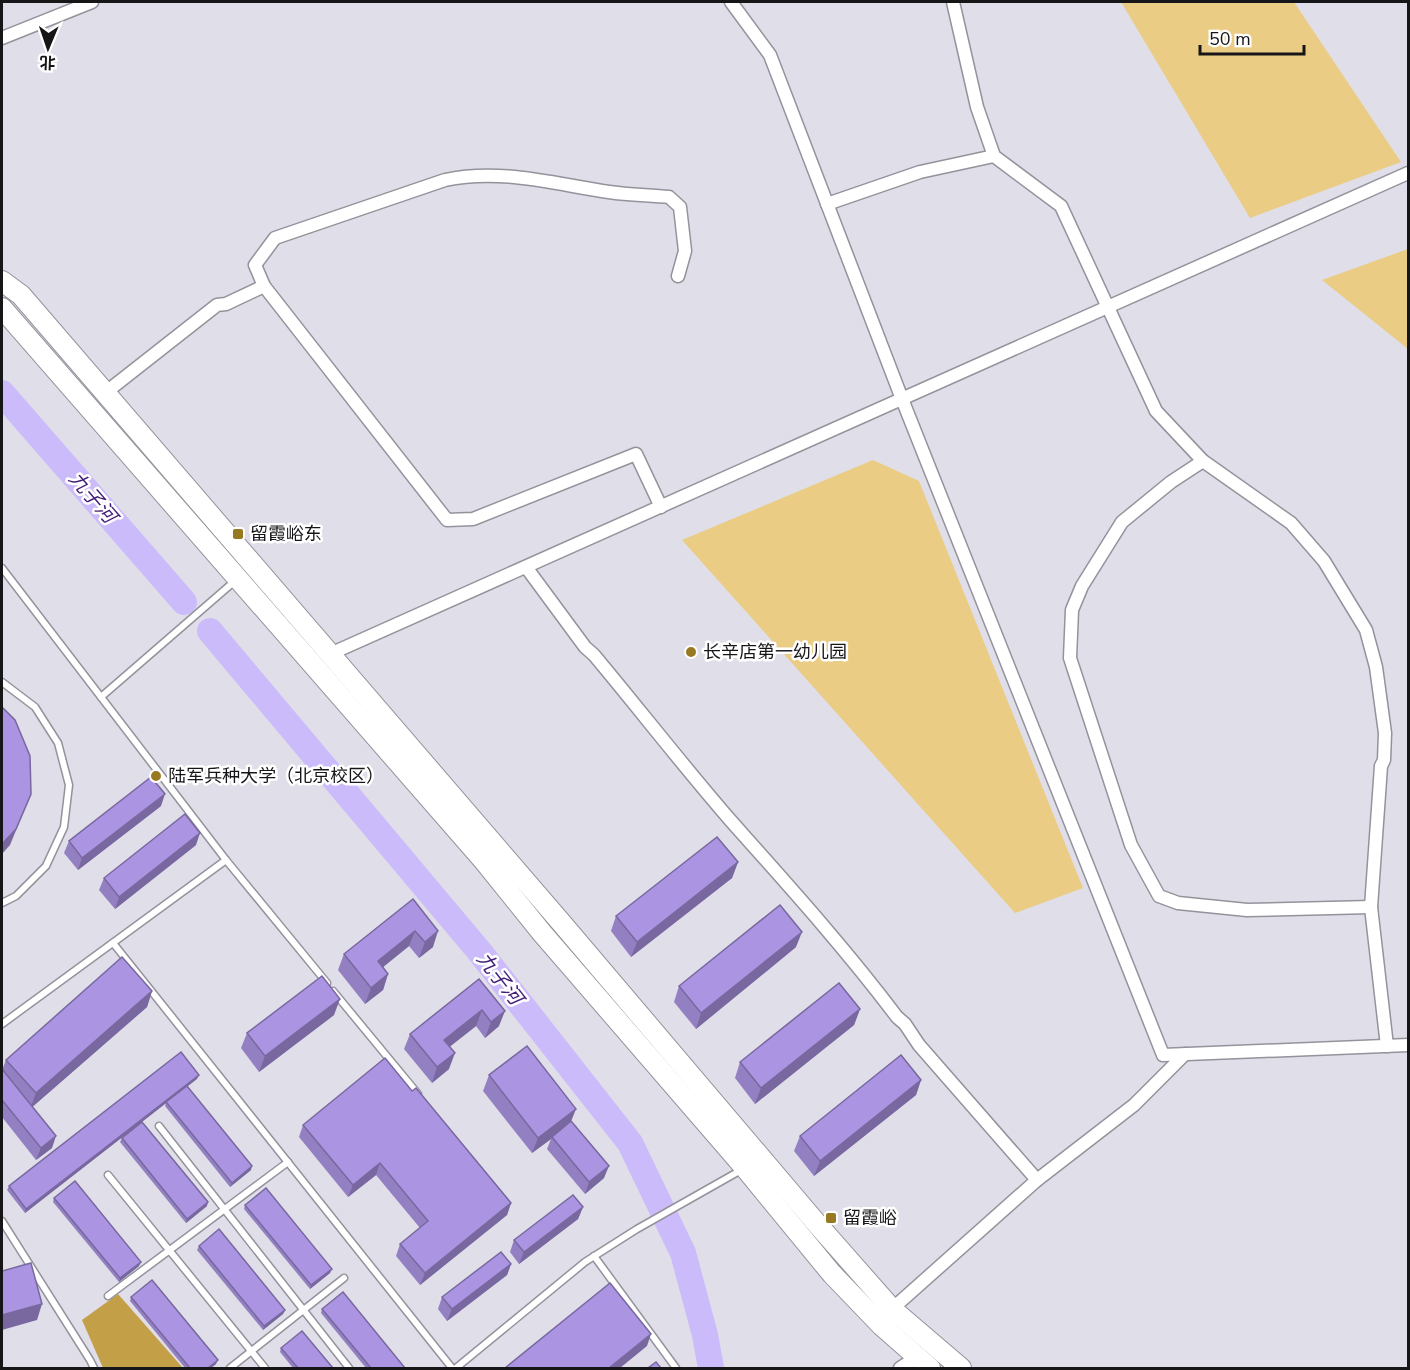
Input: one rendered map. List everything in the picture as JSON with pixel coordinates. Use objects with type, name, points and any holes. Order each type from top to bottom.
[{"type":"main road","points":[[2,281],[21,295],[892,1309],[961,1368]]},
{"type":"main road","points":[[2,308],[484,861],[542,933],[745,1168],[832,1274],[882,1326],[924,1363]]},
{"type":"street","points":[[2,38],[92,2]]},
{"type":"street","points":[[731,2],[770,55],[902,399],[1163,1055],[1408,1045]]},
{"type":"street","points":[[953,2],[977,107],[994,156],[1061,206],[1156,411],[1203,461],[1291,524],[1324,561],[1366,630],[1376,667],[1385,733],[1384,760],[1380,766],[1371,907],[1387,1046]]},
{"type":"street","points":[[827,204],[920,171],[994,156]]},
{"type":"street","points":[[330,654],[1408,173]]},
{"type":"street","points":[[661,507],[636,454],[473,519],[447,520],[264,286],[255,265],[275,238],[445,180],[468,175],[495,174],[546,180],[610,192],[669,197],[680,207],[685,251],[678,276]]},
{"type":"street","points":[[105,393],[217,305],[226,304],[264,286]]},
{"type":"street","points":[[1203,461],[1171,482],[1122,522],[1082,586],[1072,610],[1070,657],[1131,845],[1160,896],[1178,903],[1247,910],[1371,907]]},
{"type":"street","points":[[526,567],[585,647],[731,821],[856,964],[905,1024],[919,1045],[1037,1180]]},
{"type":"street","points":[[892,1309],[1037,1180],[1134,1105],[1185,1054]]},
{"type":"street","points":[[900,1368],[924,1363]]},
{"type":"lane","points":[[2,568],[226,860],[426,1105]]},
{"type":"lane","points":[[101,697],[237,579]]},
{"type":"lane","points":[[2,682],[35,707],[41,716],[58,743],[69,784],[64,827],[46,866],[16,896],[2,903]]},
{"type":"lane","points":[[2,1024],[226,860]]},
{"type":"lane","points":[[113,943],[454,1368],[594,1256],[745,1168]]},
{"type":"lane","points":[[159,1126],[349,1368]]},
{"type":"lane","points":[[108,1296],[288,1162]]},
{"type":"lane","points":[[108,1175],[266,1368]]},
{"type":"lane","points":[[2,1221],[94,1368]]},
{"type":"lane","points":[[594,1256],[676,1368]]},
{"type":"lane","points":[[230,1368],[344,1278]]},
{"type":"shaded area","points":[[1121,2],[1294,2],[1401,162],[1250,218]]},
{"type":"shaded area","points":[[1408,249],[1408,349],[1322,280]]},
{"type":"shaded area","points":[[873,460],[919,481],[1083,888],[1015,913],[682,540]]},
{"type":"shaded area","points":[[118,1294],[183,1368],[103,1368],[82,1320]]},
{"type":"building","points":[[2,707],[15,720],[30,756],[31,794],[16,829],[2,844]]},
{"type":"building","points":[[151,777],[165,794],[82,858],[69,841]]},
{"type":"building","points":[[185,814],[200,833],[119,897],[104,878]]},
{"type":"building","points":[[717,837],[738,862],[637,942],[616,916]]},
{"type":"building","points":[[413,899],[438,931],[425,942],[415,931],[378,961],[388,974],[371,988],[344,954]]},
{"type":"building","points":[[780,905],[802,932],[701,1013],[679,986]]},
{"type":"building","points":[[122,957],[152,991],[36,1093],[6,1060]]},
{"type":"building","points":[[322,976],[340,999],[265,1056],[247,1033]]},
{"type":"building","points":[[479,979],[505,1011],[491,1022],[482,1010],[444,1040],[455,1053],[437,1067],[410,1034]]},
{"type":"building","points":[[839,983],[860,1009],[761,1088],[740,1062]]},
{"type":"building","points":[[527,1046],[576,1109],[538,1138],[489,1075]]},
{"type":"building","points":[[181,1052],[199,1075],[26,1209],[9,1186]]},
{"type":"building","points":[[901,1055],[921,1080],[820,1161],[800,1136]]},
{"type":"building","points":[[385,1058],[412,1091],[416,1088],[511,1203],[425,1273],[400,1244],[428,1221],[380,1163],[353,1185],[303,1125]]},
{"type":"building","points":[[2,1069],[56,1136],[41,1148],[2,1100]]},
{"type":"building","points":[[187,1086],[252,1166],[232,1183],[166,1102]]},
{"type":"building","points":[[571,1121],[609,1166],[589,1182],[552,1137]]},
{"type":"building","points":[[142,1122],[208,1202],[187,1219],[122,1138]]},
{"type":"building","points":[[75,1181],[141,1262],[120,1278],[54,1198]]},
{"type":"building","points":[[266,1188],[332,1269],[311,1285],[245,1205]]},
{"type":"building","points":[[573,1195],[583,1207],[524,1252],[514,1240]]},
{"type":"building","points":[[219,1229],[285,1310],[264,1326],[199,1246]]},
{"type":"building","points":[[501,1252],[511,1264],[452,1309],[442,1297]]},
{"type":"building","points":[[31,1263],[42,1304],[2,1315],[2,1271]]},
{"type":"building","points":[[152,1280],[218,1360],[208,1368],[190,1368],[131,1297]]},
{"type":"building","points":[[610,1283],[651,1334],[609,1368],[505,1368]]},
{"type":"building","points":[[343,1292],[405,1368],[371,1368],[322,1309]]},
{"type":"building","points":[[302,1331],[333,1368],[298,1368],[281,1348]]},
{"type":"building","points":[[656,1362],[661,1368],[648,1368]]},
{"type":"waterway","name":"九子河","points":[[2,393],[184,602]]},
{"type":"waterway","name":"九子河","points":[[210,631],[479,951],[630,1143],[683,1253],[705,1335],[711,1368]]},
{"type":"place","name":"留霞峪东","points":[[238,534]]},
{"type":"place","name":"长辛店第一幼儿园","points":[[691,652]]},
{"type":"place","name":"陆军兵种大学（北京校区）","points":[[156,776]]},
{"type":"place","name":"留霞峪","points":[[831,1218]]}]
